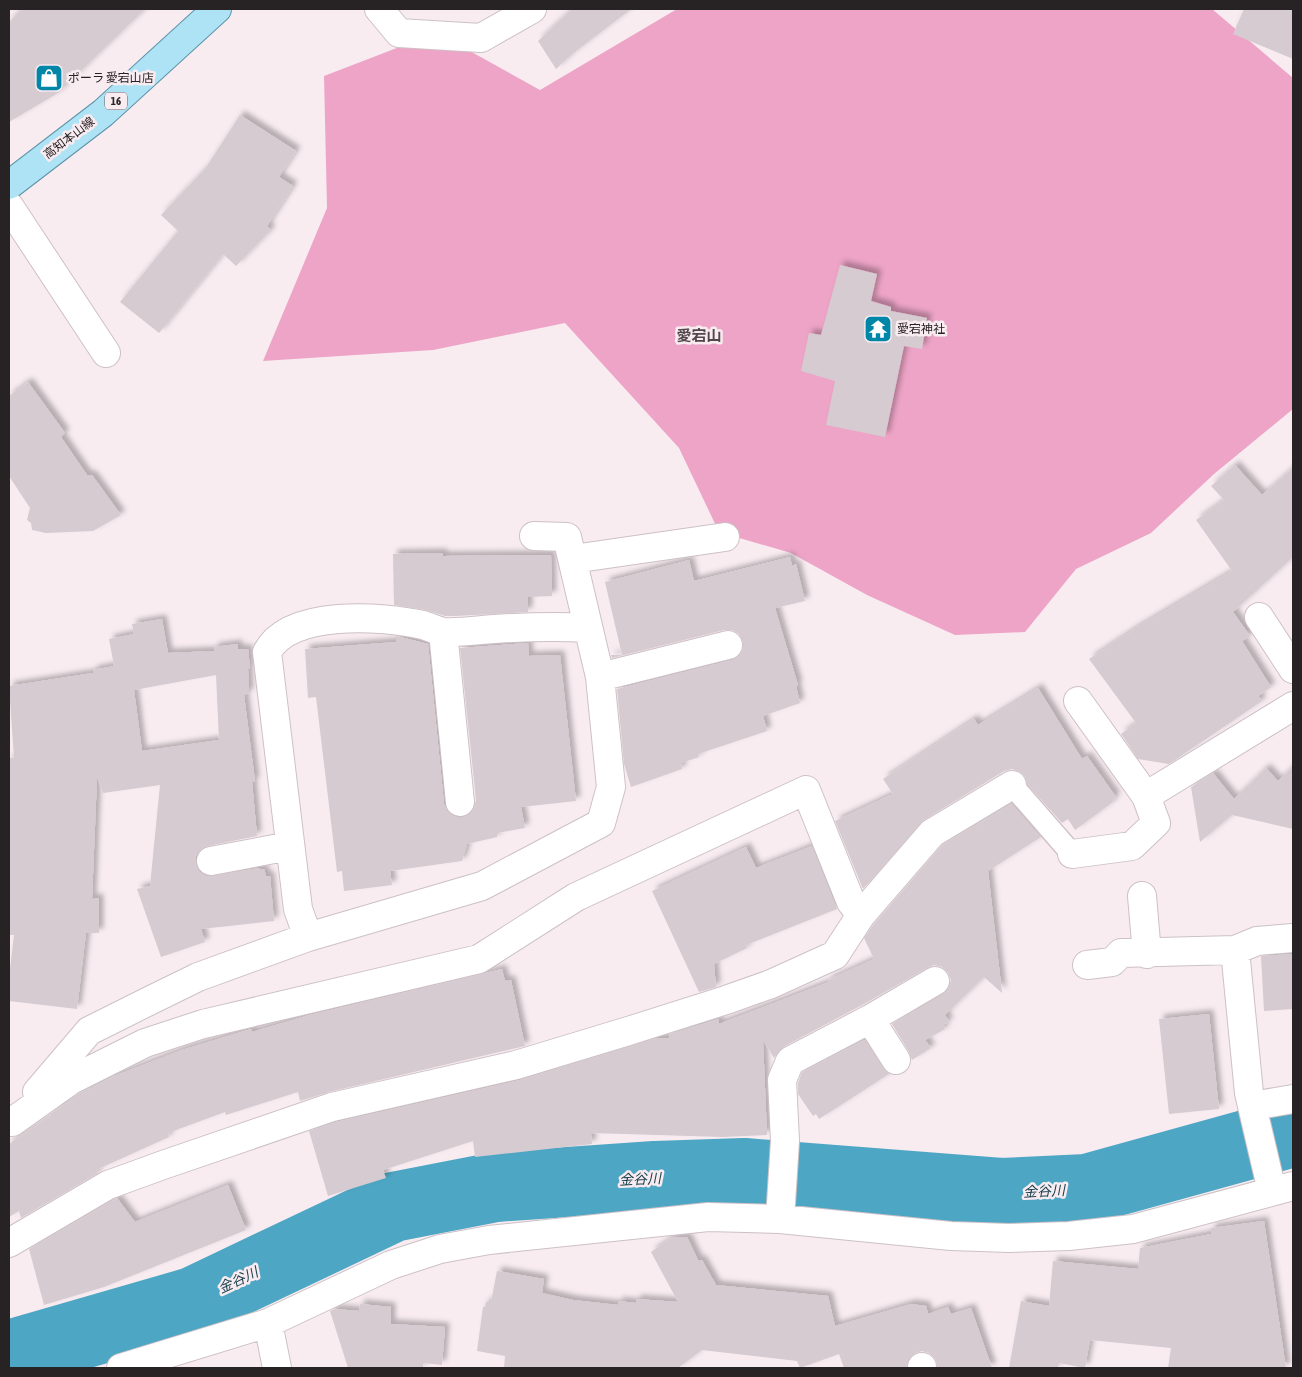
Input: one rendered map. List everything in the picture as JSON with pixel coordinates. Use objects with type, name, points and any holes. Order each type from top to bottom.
[{"type":"main road","name":"高知本山線","points":[[9,185],[103,113],[217,9]]},
{"type":"street","points":[[380,9],[400,33],[481,38],[532,9]]},
{"type":"street","points":[[9,206],[106,354]]},
{"type":"street","points":[[11,1124],[89,1031],[198,978],[308,937],[482,886],[601,823],[611,787],[600,677],[573,559],[567,537],[534,536]]},
{"type":"street","points":[[573,559],[725,537]]},
{"type":"street","points":[[1259,617],[1293,670]]},
{"type":"street","points":[[308,937],[298,909],[267,652],[273,640],[288,631],[330,619],[382,619],[423,625],[443,632],[548,626],[588,628]]},
{"type":"street","points":[[443,632],[460,802]]},
{"type":"street","points":[[600,677],[728,645]]},
{"type":"street","points":[[1072,854],[1132,846],[1156,823],[1146,796],[1078,701]]},
{"type":"street","points":[[1146,796],[1293,706]]},
{"type":"street","points":[[9,1243],[108,1185],[332,1107],[516,1065],[726,1000],[771,984],[835,955],[861,915],[932,833],[1012,785]]},
{"type":"street","points":[[11,1124],[72,1080],[145,1042],[202,1024],[479,959],[576,897],[806,790],[850,902],[861,915]]},
{"type":"street","points":[[211,861],[290,846]]},
{"type":"street","points":[[1142,896],[1147,954]]},
{"type":"street","points":[[1087,965],[1112,962],[1121,953],[1147,954],[1235,950],[1257,941],[1293,938]]},
{"type":"street","points":[[121,1368],[268,1324],[390,1264],[440,1249],[489,1240],[708,1217],[780,1219],[951,1236],[1009,1238],[1069,1236],[1133,1229],[1278,1183],[1255,1113],[1241,1029],[1242,1014],[1235,950]]},
{"type":"street","points":[[780,1219],[785,1141],[782,1080],[790,1062],[935,981]]},
{"type":"street","points":[[870,1019],[896,1060]]},
{"type":"street","points":[[1255,1113],[1293,1099]]},
{"type":"street","points":[[268,1324],[278,1368]]},
{"type":"lane","points":[[1012,785],[1072,854]]},
{"type":"shaded area","points":[[677,9],[1212,9],[1293,78],[1293,409],[1214,474],[1151,533],[1076,569],[1025,632],[955,635],[867,595],[791,553],[719,532],[679,448],[565,323],[433,350],[263,361],[327,208],[324,76],[402,46],[468,50],[540,90]]},
{"type":"building","points":[[22,9],[145,9],[58,93],[9,122],[9,22]]},
{"type":"building","points":[[572,9],[631,9],[571,55],[556,69],[538,41]]},
{"type":"building","points":[[1244,9],[1293,9],[1293,59],[1233,34]]},
{"type":"building","points":[[240,115],[296,151],[279,177],[293,186],[267,226],[271,230],[236,266],[223,254],[159,333],[120,302],[178,231],[161,215],[205,169]]},
{"type":"building","name":"愛宕神社","points":[[840,265],[877,274],[871,301],[891,307],[891,311],[927,318],[922,349],[904,346],[885,437],[826,425],[835,381],[801,371],[809,333],[821,335]]},
{"type":"building","points":[[28,382],[65,433],[61,437],[87,475],[92,475],[121,515],[93,531],[46,533],[32,530],[31,523],[27,520],[30,508],[9,476],[9,396]]},
{"type":"building","points":[[1235,465],[1262,495],[1293,468],[1293,557],[1233,612],[1250,636],[1242,641],[1271,687],[1258,696],[1262,701],[1169,764],[1138,759],[1121,734],[1136,723],[1089,659],[1136,628],[1232,571],[1196,520],[1224,500],[1211,486]]},
{"type":"building","points":[[443,553],[443,556],[551,555],[552,596],[528,597],[528,612],[445,616],[426,610],[394,605],[393,554]]},
{"type":"building","points":[[790,557],[792,566],[796,564],[805,601],[775,608],[798,685],[796,686],[800,703],[763,716],[767,731],[698,754],[699,757],[681,763],[682,769],[631,787],[624,764],[617,689],[732,660],[739,656],[743,649],[743,642],[739,634],[732,630],[724,630],[612,658],[611,655],[622,655],[605,582],[689,560],[694,581]]},
{"type":"building","points":[[162,619],[168,653],[214,651],[214,647],[238,644],[238,649],[248,649],[250,668],[248,669],[249,693],[244,695],[255,781],[252,782],[257,836],[208,846],[200,850],[196,856],[196,863],[200,872],[206,876],[264,869],[266,876],[270,876],[274,921],[201,929],[205,942],[161,957],[137,889],[150,886],[160,785],[103,793],[97,777],[92,899],[99,898],[99,933],[86,933],[77,1009],[9,1001],[9,977],[14,935],[9,935],[9,758],[14,758],[9,686],[93,673],[93,670],[114,666],[109,639],[134,634],[132,624]],"holes":[[[216,675],[219,740],[142,751],[134,690]]]},
{"type":"building","points":[[396,636],[428,644],[444,804],[454,816],[461,818],[469,814],[474,808],[476,800],[460,648],[528,643],[529,656],[560,655],[576,801],[521,807],[525,828],[497,833],[497,837],[467,844],[462,861],[390,871],[392,885],[344,891],[342,871],[337,872],[316,697],[308,698],[305,649],[396,642]]},
{"type":"building","points":[[1038,688],[1082,759],[1087,756],[1116,797],[1112,800],[1113,802],[1075,830],[1068,819],[1062,823],[1027,784],[1025,777],[1020,772],[1012,769],[1004,771],[924,820],[863,889],[835,821],[893,794],[883,779],[974,719],[978,725]]},
{"type":"building","points":[[1293,767],[1293,829],[1232,815],[1200,842],[1191,787],[1213,773],[1234,799],[1266,768],[1278,781]]},
{"type":"building","points":[[1012,804],[1041,837],[988,871],[1002,993],[984,977],[945,1015],[949,1022],[943,1025],[945,1029],[925,1040],[931,1048],[912,1060],[892,1024],[948,989],[951,980],[948,973],[942,967],[934,965],[927,968],[783,1047],[774,1058],[763,1040],[767,1135],[723,1137],[591,1133],[592,1144],[475,1157],[473,1141],[383,1170],[386,1178],[328,1196],[309,1131],[336,1122],[520,1080],[656,1038],[669,1038],[670,1034],[719,1019],[719,1024],[829,982],[828,980],[874,959],[864,938],[942,845]]},
{"type":"building","points":[[812,846],[837,909],[746,945],[747,948],[714,964],[716,987],[699,992],[652,891],[746,847],[756,868]]},
{"type":"building","points":[[1293,954],[1293,1009],[1264,1011],[1261,956]]},
{"type":"building","points":[[502,969],[505,981],[511,980],[525,1046],[329,1092],[300,1101],[298,1092],[226,1115],[225,1112],[168,1133],[169,1137],[96,1170],[98,1173],[21,1218],[19,1211],[9,1217],[9,1144],[51,1116],[50,1114],[62,1106],[112,1077],[182,1050],[251,1029],[252,1032],[310,1015]]},
{"type":"building","points":[[1209,1014],[1219,1109],[1169,1114],[1159,1019]]},
{"type":"building","points":[[865,1040],[889,1074],[819,1119],[816,1114],[813,1116],[798,1094],[798,1083],[802,1072]]},
{"type":"building","points":[[228,1185],[246,1230],[104,1287],[44,1305],[29,1249],[117,1198],[135,1222]]},
{"type":"building","points":[[1264,1221],[1286,1368],[1168,1368],[1171,1348],[1090,1340],[1085,1368],[1059,1363],[1058,1368],[1009,1368],[1021,1301],[1049,1306],[1053,1261],[1138,1269],[1140,1248],[1211,1234],[1211,1228]]},
{"type":"building","points":[[687,1237],[698,1260],[702,1260],[716,1285],[828,1296],[835,1326],[911,1304],[926,1306],[928,1314],[948,1307],[951,1314],[971,1308],[992,1368],[938,1368],[935,1359],[929,1353],[922,1351],[915,1353],[909,1359],[906,1368],[844,1368],[839,1354],[800,1368],[797,1361],[702,1350],[678,1368],[504,1368],[505,1356],[477,1351],[483,1307],[485,1307],[486,1302],[491,1302],[497,1271],[544,1279],[542,1293],[573,1300],[618,1305],[618,1301],[636,1303],[636,1299],[678,1302],[651,1252],[671,1238]]},
{"type":"building","points":[[360,1304],[391,1307],[391,1324],[445,1327],[442,1365],[423,1363],[423,1368],[348,1368],[330,1311],[335,1309],[359,1311]]},
{"type":"waterway","name":"金谷川","points":[[9,1355],[193,1302],[393,1207],[496,1187],[655,1176],[744,1173],[1001,1193],[1087,1189],[1293,1132]]},
{"type":"place","name":"ポーラ 愛宕山店","points":[[49,78]]},
{"type":"place","name":"愛宕神社","points":[[878,329]]},
{"type":"district","name":"愛宕山","points":[[699,336]]}]
